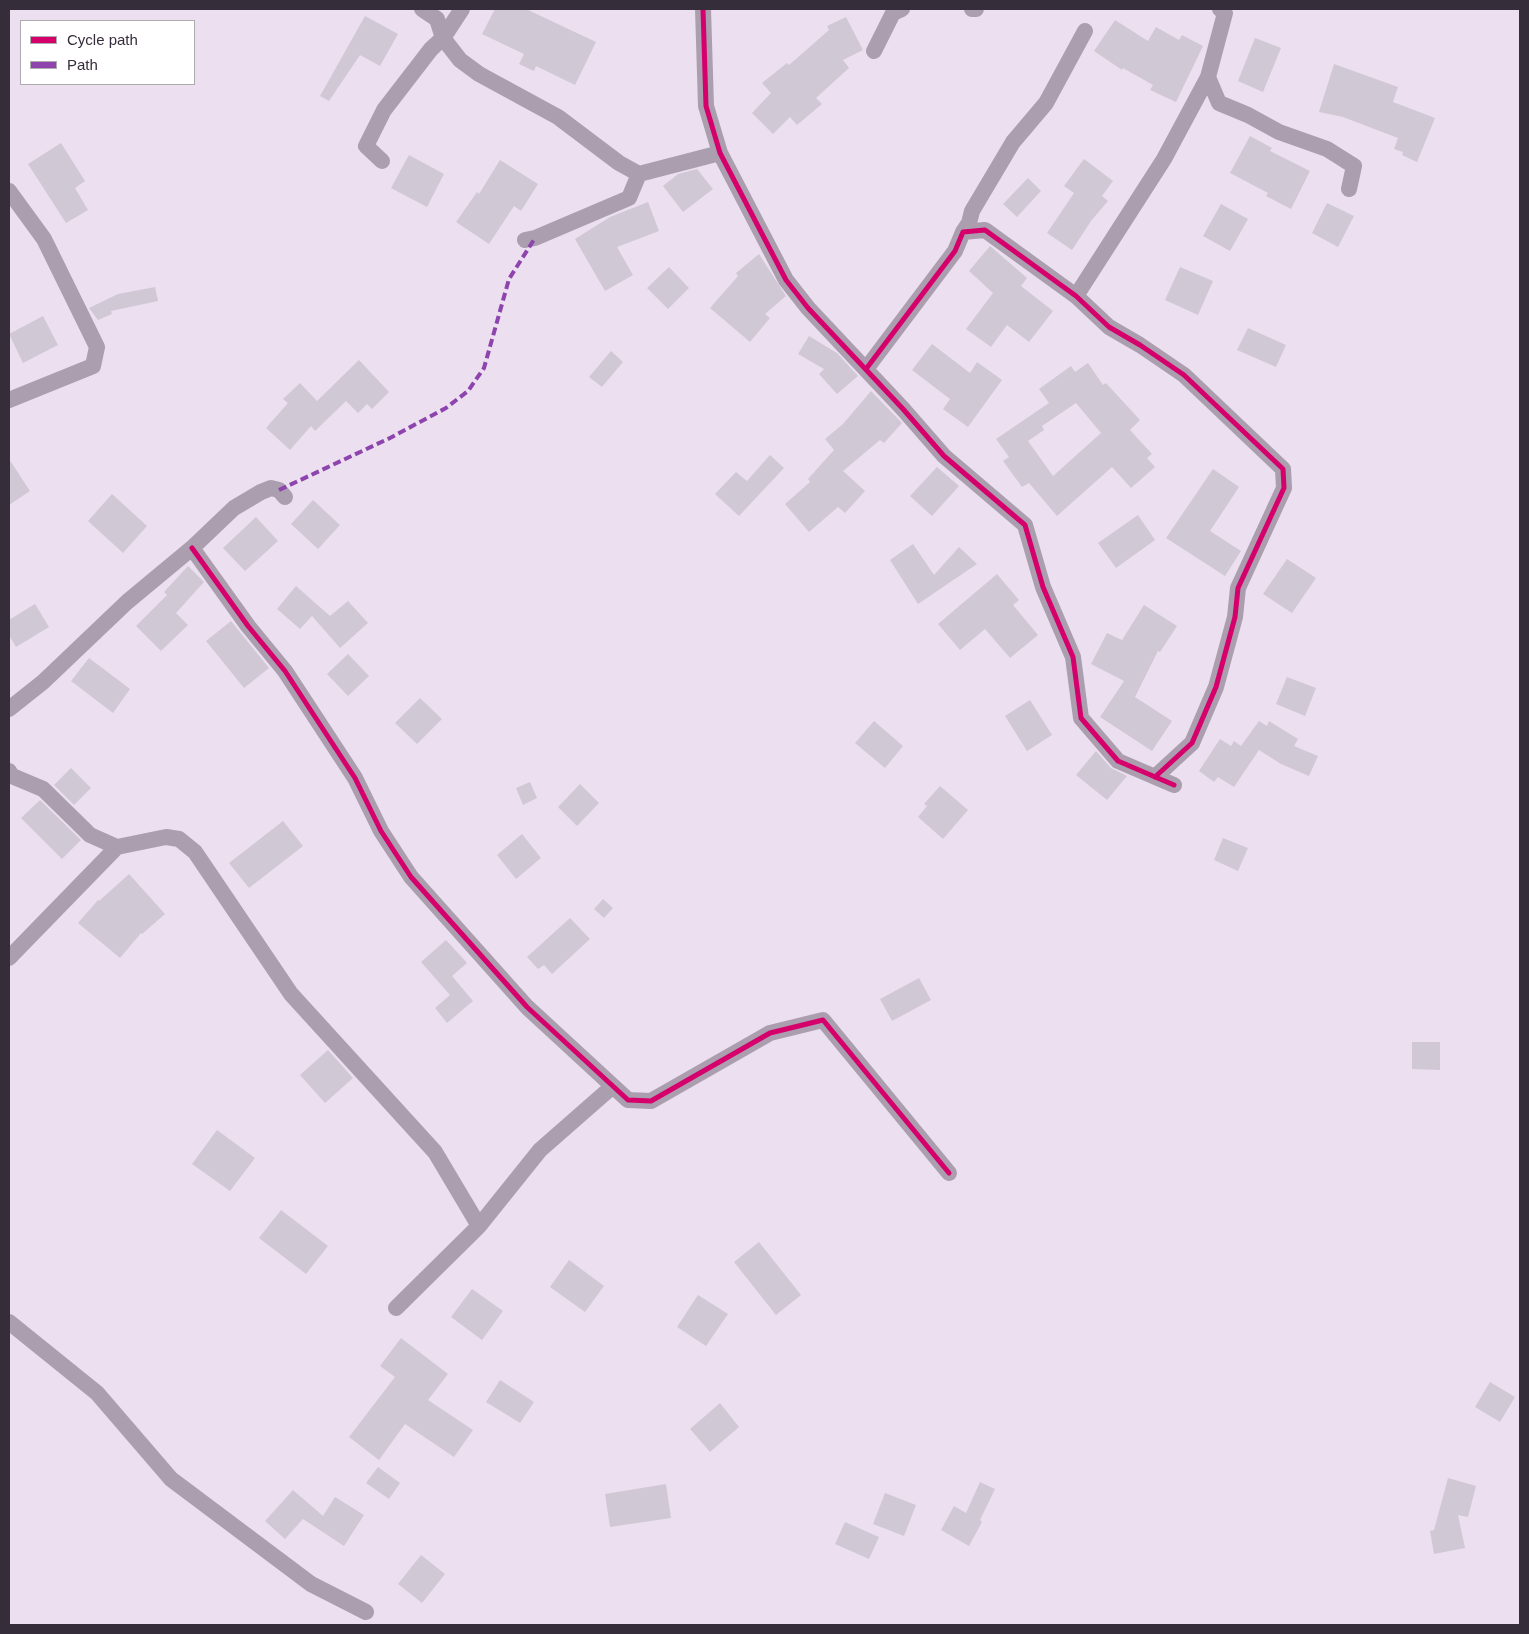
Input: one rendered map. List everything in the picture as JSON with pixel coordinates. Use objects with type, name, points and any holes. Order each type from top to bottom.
[{"type":"street","points":[[422,9],[437,19],[443,38],[460,60],[479,74],[558,117],[619,163],[639,174],[720,154]]},
{"type":"street","points":[[382,161],[366,146],[384,110],[431,49],[443,38],[462,9]]},
{"type":"street","points":[[702,9],[706,106],[720,154],[786,280],[808,308],[944,456],[1025,524],[1043,587],[1073,657],[1081,718],[1118,761],[1174,785]]},
{"type":"street","points":[[874,51],[893,13],[902,9]]},
{"type":"street","points":[[1076,296],[1164,159],[1208,77],[1225,12],[1220,9]]},
{"type":"street","points":[[866,369],[955,251],[969,222],[972,211],[1013,142],[1046,103],[1085,31]]},
{"type":"street","points":[[1208,77],[1219,103],[1248,115],[1278,132],[1327,149],[1354,166],[1348,189]]},
{"type":"street","points":[[525,240],[535,238],[629,198],[639,174]]},
{"type":"street","points":[[9,191],[44,239],[97,347],[94,366],[9,400]]},
{"type":"street","points":[[963,232],[985,230],[1076,296],[1109,327],[1140,344],[1184,375],[1283,469],[1284,488],[1238,588],[1235,617],[1216,686],[1192,743],[1155,777]]},
{"type":"street","points":[[9,709],[43,682],[127,602],[192,548],[234,508],[261,492],[272,488],[279,490],[285,497]]},
{"type":"street","points":[[192,548],[248,626],[285,671],[355,778],[381,831],[411,877],[527,1007],[628,1100],[651,1101],[770,1033],[823,1020],[949,1173]]},
{"type":"street","points":[[9,771],[12,776],[43,790],[90,835],[117,847]]},
{"type":"street","points":[[9,958],[117,847],[166,837],[179,839],[195,852],[290,994],[435,1152],[479,1226]]},
{"type":"street","points":[[396,1308],[430,1271],[479,1226],[540,1150],[613,1086]]},
{"type":"street","points":[[9,1322],[97,1393],[171,1478],[311,1584],[366,1612]]},
{"type":"building","points":[[495,9],[526,9],[596,42],[575,85],[536,66],[534,71],[519,64],[524,54],[482,34]]},
{"type":"building","points":[[365,16],[398,34],[380,66],[360,55],[329,101],[320,96]]},
{"type":"building","points":[[846,17],[863,50],[843,60],[849,68],[816,98],[822,104],[797,125],[790,117],[773,134],[752,113],[771,93],[762,83],[787,63],[789,65],[829,30],[827,26]]},
{"type":"building","points":[[1115,20],[1148,41],[1156,27],[1179,40],[1182,35],[1203,46],[1176,102],[1150,90],[1153,85],[1123,68],[1122,70],[1094,51]]},
{"type":"building","points":[[1255,38],[1281,48],[1263,92],[1238,81]]},
{"type":"building","points":[[1334,64],[1398,87],[1393,102],[1435,118],[1417,162],[1402,155],[1403,152],[1394,149],[1398,138],[1343,117],[1319,112]]},
{"type":"building","points":[[1250,136],[1272,148],[1270,151],[1310,171],[1291,209],[1266,196],[1268,193],[1230,173]]},
{"type":"building","points":[[61,143],[85,181],[75,188],[88,210],[66,223],[28,164]]},
{"type":"building","points":[[409,155],[444,174],[427,207],[391,188]]},
{"type":"building","points":[[1084,159],[1113,181],[1102,196],[1108,201],[1091,221],[1072,250],[1047,233],[1074,193],[1064,186]]},
{"type":"building","points":[[500,160],[538,184],[521,211],[514,206],[489,244],[456,222],[477,192],[479,194]]},
{"type":"building","points":[[697,169],[713,189],[683,212],[663,186],[678,174]]},
{"type":"building","points":[[1028,178],[1041,191],[1017,217],[1003,204]]},
{"type":"building","points":[[648,202],[659,231],[617,247],[633,275],[605,291],[575,239],[610,217]]},
{"type":"building","points":[[1327,203],[1354,216],[1338,247],[1312,233]]},
{"type":"building","points":[[1221,204],[1248,219],[1230,251],[1203,236]]},
{"type":"building","points":[[990,246],[1027,278],[1021,286],[1053,311],[1029,342],[1007,325],[991,347],[966,329],[993,293],[969,271]]},
{"type":"building","points":[[759,254],[786,296],[765,314],[770,318],[750,342],[710,308],[738,276],[736,273]]},
{"type":"building","points":[[669,267],[689,288],[668,309],[647,288]]},
{"type":"building","points":[[1180,267],[1213,281],[1198,315],[1165,300]]},
{"type":"building","points":[[155,287],[158,301],[111,311],[112,314],[98,320],[89,308],[118,294]]},
{"type":"building","points":[[43,316],[58,345],[23,363],[9,334]]},
{"type":"building","points":[[1248,328],[1286,345],[1276,367],[1237,350]]},
{"type":"building","points":[[809,336],[837,353],[858,376],[837,394],[819,374],[824,369],[798,354]]},
{"type":"building","points":[[932,344],[970,373],[977,362],[1002,380],[968,427],[943,409],[950,399],[912,370]]},
{"type":"building","points":[[611,351],[623,362],[602,387],[589,377]]},
{"type":"building","points":[[359,360],[389,392],[372,409],[367,404],[358,413],[346,401],[315,431],[311,426],[290,450],[266,428],[288,403],[283,399],[300,383],[317,401]]},
{"type":"building","points":[[1088,363],[1103,385],[1106,383],[1140,420],[1130,430],[1152,454],[1147,458],[1155,467],[1131,488],[1112,467],[1057,516],[1029,483],[1022,487],[1003,461],[1009,457],[996,439],[1049,403],[1039,389],[1071,366],[1075,372]],"holes":[[[1076,403],[1101,433],[1053,476],[1028,441],[1044,430],[1042,426]]]},
{"type":"building","points":[[871,391],[902,423],[884,443],[880,440],[843,471],[865,491],[845,513],[838,507],[809,532],[785,504],[810,482],[808,479],[834,450],[825,439],[843,424]]},
{"type":"building","points":[[770,455],[784,468],[739,516],[715,494],[736,472],[747,481]]},
{"type":"building","points":[[9,459],[30,491],[9,505]]},
{"type":"building","points":[[937,467],[959,486],[932,516],[910,496]]},
{"type":"building","points":[[1213,469],[1239,487],[1210,531],[1241,551],[1225,576],[1166,538]]},
{"type":"building","points":[[112,494],[147,526],[123,553],[88,521]]},
{"type":"building","points":[[313,500],[340,525],[318,549],[291,524]]},
{"type":"building","points":[[1138,515],[1155,540],[1116,568],[1098,543]]},
{"type":"building","points":[[256,517],[278,541],[245,571],[223,548]]},
{"type":"building","points":[[913,544],[934,575],[959,547],[977,564],[918,604],[890,560]]},
{"type":"building","points":[[1287,559],[1316,578],[1292,613],[1263,594]]},
{"type":"building","points":[[188,566],[204,582],[176,613],[188,625],[161,651],[136,626],[167,595],[164,592]]},
{"type":"building","points":[[997,574],[1019,600],[1013,605],[1038,635],[1010,658],[985,629],[960,650],[938,624]]},
{"type":"building","points":[[296,586],[330,616],[348,601],[368,623],[340,648],[312,616],[300,629],[277,609]]},
{"type":"building","points":[[35,604],[49,627],[16,647],[9,635],[9,620]]},
{"type":"building","points":[[1144,605],[1177,626],[1160,652],[1158,651],[1135,697],[1172,721],[1152,751],[1100,717],[1124,681],[1091,664],[1107,633],[1122,640]]},
{"type":"building","points":[[231,621],[269,668],[244,688],[206,641]]},
{"type":"building","points":[[348,654],[369,676],[348,696],[327,674]]},
{"type":"building","points":[[89,658],[130,689],[113,713],[71,681]]},
{"type":"building","points":[[1287,677],[1316,688],[1305,716],[1276,704]]},
{"type":"building","points":[[420,698],[442,719],[417,744],[395,723]]},
{"type":"building","points":[[1030,700],[1052,735],[1027,751],[1005,716]]},
{"type":"building","points":[[874,721],[903,746],[885,768],[855,743]]},
{"type":"building","points":[[1259,721],[1267,726],[1269,721],[1298,739],[1294,746],[1318,756],[1309,776],[1281,764],[1259,750],[1234,787],[1218,777],[1214,782],[1199,771],[1220,739],[1231,746],[1234,741],[1241,746]]},
{"type":"building","points":[[1096,751],[1111,768],[1127,776],[1107,800],[1076,775]]},
{"type":"building","points":[[71,768],[91,788],[74,805],[54,785]]},
{"type":"building","points":[[530,782],[537,798],[523,805],[516,788]]},
{"type":"building","points":[[580,784],[599,803],[577,826],[558,807]]},
{"type":"building","points":[[940,786],[968,810],[943,839],[918,817],[927,806],[924,804]]},
{"type":"building","points":[[40,800],[81,840],[62,859],[21,818]]},
{"type":"building","points":[[283,821],[303,846],[249,888],[229,863]]},
{"type":"building","points":[[522,834],[541,858],[516,879],[497,855]]},
{"type":"building","points":[[1223,838],[1248,848],[1238,871],[1214,860]]},
{"type":"building","points":[[129,874],[165,914],[141,933],[120,958],[78,923],[98,900]]},
{"type":"building","points":[[603,899],[613,908],[604,918],[594,909]]},
{"type":"building","points":[[570,918],[590,939],[552,974],[544,965],[538,969],[527,957]]},
{"type":"building","points":[[446,940],[467,963],[452,976],[473,1001],[447,1023],[435,1008],[450,995],[421,962]]},
{"type":"building","points":[[919,978],[931,1000],[892,1021],[880,999]]},
{"type":"building","points":[[1412,1042],[1440,1042],[1440,1070],[1412,1069]]},
{"type":"building","points":[[328,1050],[353,1078],[325,1103],[300,1075]]},
{"type":"building","points":[[217,1130],[255,1158],[230,1191],[192,1164]]},
{"type":"building","points":[[281,1210],[328,1246],[306,1274],[259,1238]]},
{"type":"building","points":[[759,1242],[801,1295],[776,1315],[734,1262]]},
{"type":"building","points":[[569,1260],[604,1286],[585,1312],[550,1287]]},
{"type":"building","points":[[472,1289],[503,1311],[482,1340],[451,1317]]},
{"type":"building","points":[[698,1295],[728,1314],[706,1346],[677,1327]]},
{"type":"building","points":[[401,1338],[448,1374],[428,1400],[473,1430],[454,1457],[405,1424],[379,1460],[349,1437],[395,1377],[380,1366]]},
{"type":"building","points":[[500,1380],[534,1402],[520,1423],[486,1402]]},
{"type":"building","points":[[1490,1382],[1515,1397],[1500,1422],[1475,1407]]},
{"type":"building","points":[[720,1403],[739,1427],[710,1452],[690,1429]]},
{"type":"building","points":[[378,1467],[400,1483],[389,1499],[366,1483]]},
{"type":"building","points":[[1448,1478],[1476,1486],[1468,1517],[1458,1515],[1465,1548],[1434,1554],[1430,1531],[1434,1530]]},
{"type":"building","points":[[980,1482],[995,1489],[980,1520],[982,1522],[969,1546],[941,1530],[954,1506],[966,1513]]},
{"type":"building","points":[[666,1484],[671,1518],[610,1527],[605,1494]]},
{"type":"building","points":[[293,1490],[323,1516],[335,1497],[364,1515],[344,1546],[303,1519],[285,1539],[265,1521]]},
{"type":"building","points":[[885,1493],[916,1505],[904,1536],[873,1524]]},
{"type":"building","points":[[845,1522],[879,1537],[869,1559],[835,1544]]},
{"type":"building","points":[[421,1555],[445,1574],[422,1603],[398,1584]]},
{"type":"marked path","points":[[279,490],[390,438],[446,408],[468,391],[484,368],[509,279],[535,238]]},
{"type":"cycle path","points":[[703,9],[706,106],[720,153],[786,280],[808,308],[903,409],[944,456],[1025,525],[1043,587],[1073,657],[1081,718],[1118,761],[1174,785]]},
{"type":"cycle path","points":[[866,369],[955,251],[963,232],[985,230],[1076,296],[1109,327],[1140,345],[1184,375],[1283,469],[1284,488],[1238,588],[1235,617],[1216,687],[1192,743],[1155,777]]},
{"type":"cycle path","points":[[192,548],[248,626],[285,671],[355,778],[381,831],[411,877],[527,1007],[628,1100],[651,1101],[770,1033],[823,1020],[949,1173]]}]
